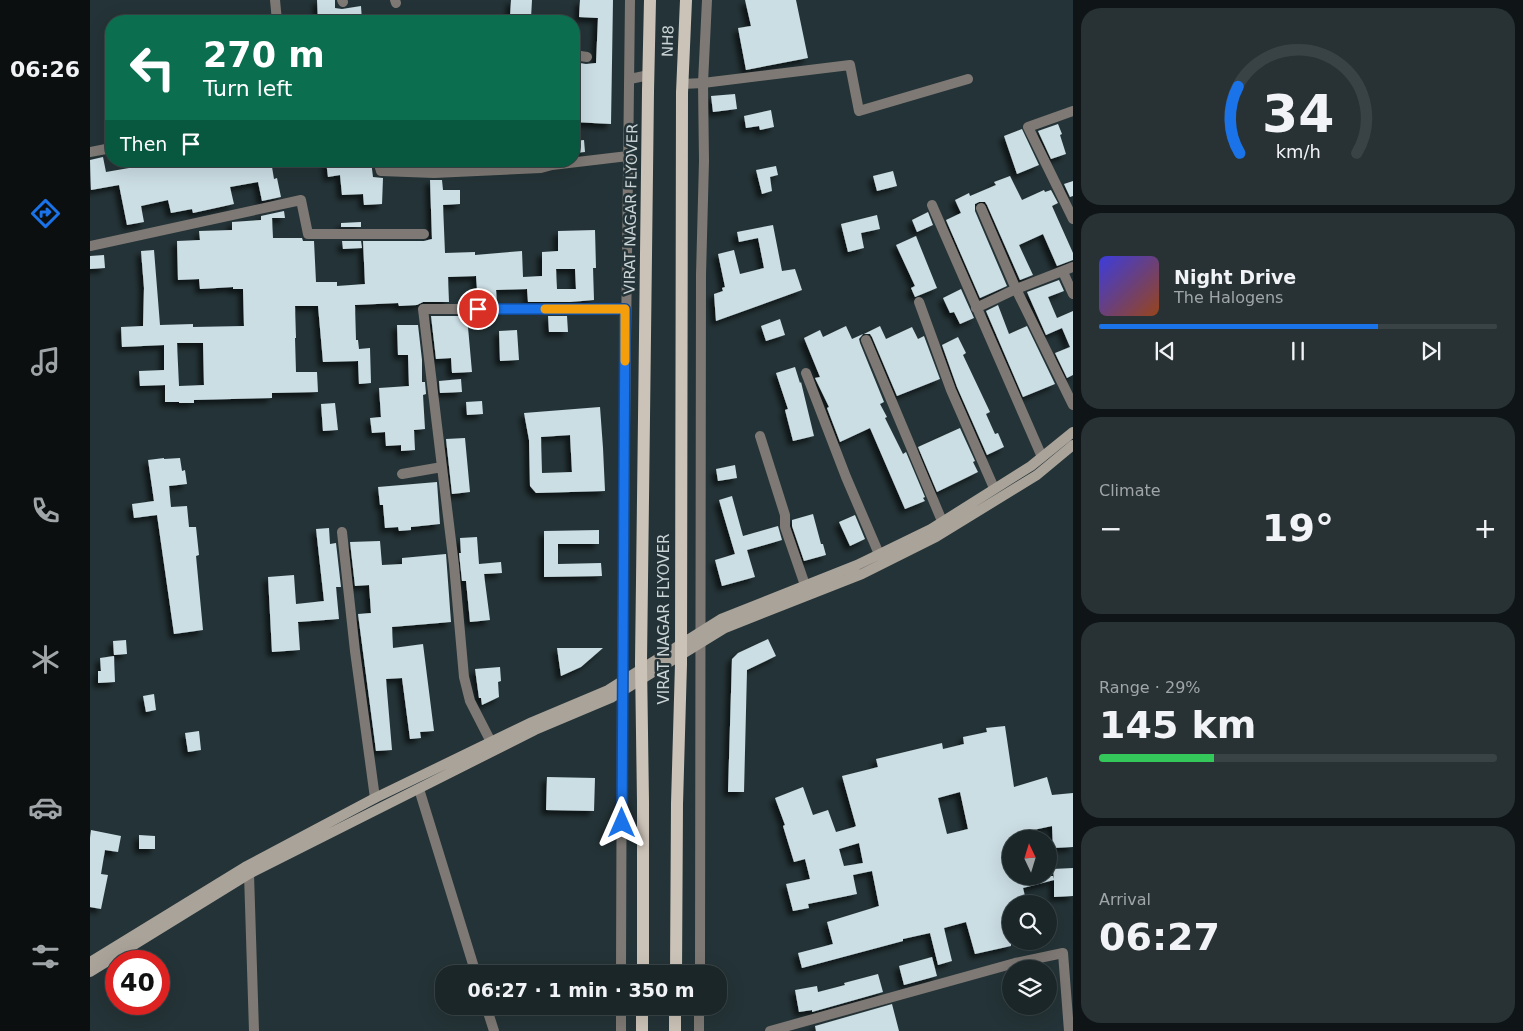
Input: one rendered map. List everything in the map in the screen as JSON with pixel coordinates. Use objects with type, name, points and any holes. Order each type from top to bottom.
[{"type":"main road","name":"NH8","points":[[649,74],[650,0]]},
{"type":"main road","name":"NH8","points":[[683,89],[686,0]]},
{"type":"main road","name":"VIRAT NAGAR FLYOVER","points":[[642,965],[643,802],[641,663],[649,74]]},
{"type":"main road","name":"VIRAT NAGAR FLYOVER","points":[[676,965],[681,664],[683,89]]},
{"type":"main road","points":[[90,972],[249,874],[535,730],[611,698],[622,687],[700,631],[721,619],[857,564],[942,521],[1031,466],[1073,432]]},
{"type":"main road","points":[[90,962],[245,867],[376,798],[532,722],[608,690],[622,687],[725,628],[862,574],[936,537],[1037,474],[1073,445]]},
{"type":"main road","points":[[642,1015],[642,1031]]},
{"type":"main road","points":[[675,1015],[675,1031]]},
{"type":"street","points":[[275,0],[276,15]]},
{"type":"street","points":[[621,965],[625,309],[630,0]]},
{"type":"street","points":[[700,965],[701,285],[704,160],[703,83],[707,0]]},
{"type":"street","points":[[580,56],[587,57]]},
{"type":"street","points":[[683,89],[703,83],[850,65],[859,111],[968,80]]},
{"type":"street","points":[[630,79],[649,74]]},
{"type":"street","points":[[1073,110],[1028,127],[1073,219]]},
{"type":"street","points":[[90,152],[105,149]]},
{"type":"street","points":[[580,162],[628,156]]},
{"type":"street","points":[[380,167],[381,171],[434,173],[546,167]]},
{"type":"street","points":[[90,246],[301,200],[308,234],[424,234]]},
{"type":"street","points":[[932,205],[1042,457]]},
{"type":"street","points":[[981,208],[1016,290],[1073,405]]},
{"type":"street","points":[[976,308],[1073,267]]},
{"type":"street","points":[[1063,272],[1073,294]]},
{"type":"street","points":[[919,302],[951,390],[994,488]]},
{"type":"street","points":[[491,742],[470,701],[464,677],[454,565],[423,309],[625,309]]},
{"type":"street","points":[[866,340],[942,521]]},
{"type":"street","points":[[806,373],[846,477],[879,554]]},
{"type":"street","points":[[760,436],[805,585]]},
{"type":"street","points":[[402,474],[442,466]]},
{"type":"street","points":[[342,532],[355,651],[376,798]]},
{"type":"street","points":[[419,789],[473,965]]},
{"type":"street","points":[[249,874],[254,1031]]},
{"type":"street","points":[[770,1031],[1015,964],[1063,953],[1069,1031]]},
{"type":"street","points":[[489,1015],[494,1031]]},
{"type":"street","points":[[621,1015],[621,1031]]},
{"type":"street","points":[[699,1031],[700,1015]]},
{"type":"building","points":[[317,0],[335,0],[335,8],[342,9],[361,6],[362,15],[318,15]]},
{"type":"building","points":[[511,0],[532,0],[531,15],[510,15]]},
{"type":"building","points":[[580,0],[613,0],[611,124],[580,122],[580,63],[596,63],[598,18],[580,17]]},
{"type":"building","points":[[745,0],[796,0],[808,58],[746,70],[738,28],[751,26]]},
{"type":"building","points":[[735,94],[737,109],[713,112],[711,96]]},
{"type":"building","points":[[771,110],[774,127],[760,130],[759,126],[746,128],[744,116]]},
{"type":"building","points":[[1058,124],[1066,154],[1051,159],[1038,131]]},
{"type":"building","points":[[1022,129],[1039,165],[1017,174],[1004,136]]},
{"type":"building","points":[[580,140],[584,140],[585,152],[580,152]]},
{"type":"building","points":[[103,157],[106,172],[135,167],[272,167],[274,179],[277,178],[281,197],[262,201],[258,182],[230,187],[234,204],[193,213],[192,209],[171,213],[168,200],[141,206],[144,222],[127,225],[119,185],[91,190],[90,160]]},
{"type":"building","points":[[776,166],[778,175],[770,177],[772,191],[762,194],[756,170]]},
{"type":"building","points":[[327,167],[372,167],[373,177],[383,178],[382,204],[364,205],[363,194],[342,195],[340,175],[328,177]]},
{"type":"building","points":[[893,171],[897,186],[877,191],[873,176]]},
{"type":"building","points":[[1010,176],[1022,200],[1044,190],[1045,192],[1051,190],[1058,203],[1052,206],[1073,253],[1073,260],[1057,266],[1043,234],[1019,245],[1033,275],[1020,280],[987,205],[985,202],[979,202],[975,204],[975,211],[1007,286],[980,298],[946,220],[961,213],[955,200],[969,193],[970,196],[996,185],[994,182]]},
{"type":"building","points":[[430,180],[442,180],[443,190],[460,190],[460,204],[443,205],[445,253],[475,252],[475,255],[522,251],[523,277],[542,276],[542,252],[558,251],[558,231],[595,230],[596,268],[593,268],[594,300],[528,302],[527,289],[496,290],[497,302],[478,302],[476,276],[448,277],[449,302],[423,302],[417,305],[399,306],[398,303],[355,305],[356,340],[358,340],[359,349],[370,348],[371,383],[359,384],[358,361],[323,362],[318,306],[295,306],[296,372],[317,372],[318,392],[272,393],[272,398],[194,400],[194,403],[165,402],[165,385],[140,386],[139,371],[164,370],[164,345],[122,347],[121,327],[143,326],[144,288],[141,251],[154,250],[160,325],[193,324],[193,327],[244,326],[243,289],[233,289],[233,287],[200,289],[199,279],[178,280],[177,241],[200,240],[199,231],[232,230],[232,222],[261,220],[261,216],[284,211],[285,218],[272,218],[273,238],[302,238],[303,241],[314,241],[316,282],[337,282],[337,286],[365,284],[363,241],[424,241],[432,239]],"holes":[[[556,269],[575,269],[576,289],[557,289]],[[177,343],[203,343],[204,385],[179,386]]]},
{"type":"building","points":[[1073,181],[1073,196],[1070,197],[1064,184]]},
{"type":"building","points":[[928,212],[933,225],[917,232],[912,220]]},
{"type":"building","points":[[877,215],[880,229],[861,233],[864,248],[848,252],[841,224]]},
{"type":"building","points":[[361,222],[361,227],[341,227],[341,223]]},
{"type":"building","points":[[773,225],[782,271],[795,269],[802,290],[716,321],[714,294],[723,291],[722,288],[725,287],[718,254],[734,250],[740,274],[764,268],[758,238],[739,242],[737,232]]},
{"type":"building","points":[[916,236],[937,288],[915,297],[911,288],[915,286],[896,245]]},
{"type":"building","points":[[342,241],[361,241],[362,248],[343,249]]},
{"type":"building","points":[[104,255],[105,268],[90,269],[90,256]]},
{"type":"building","points":[[1059,280],[1064,291],[1048,297],[1057,318],[1073,311],[1073,375],[1067,378],[1055,353],[1070,347],[1062,328],[1046,335],[1027,292]]},
{"type":"building","points":[[961,289],[974,318],[960,324],[954,312],[950,313],[943,298]]},
{"type":"building","points":[[998,305],[1009,334],[1027,326],[1055,384],[1023,397],[986,311]]},
{"type":"building","points":[[431,316],[467,316],[472,372],[452,373],[451,358],[436,359]]},
{"type":"building","points":[[548,316],[567,316],[568,332],[549,332]]},
{"type":"building","points":[[780,319],[785,335],[766,341],[761,326]]},
{"type":"building","points":[[397,325],[418,325],[422,360],[422,382],[425,382],[426,394],[423,395],[425,429],[414,430],[415,450],[401,451],[401,445],[386,446],[385,432],[372,433],[370,418],[381,417],[379,388],[409,386],[408,355],[398,355]]},
{"type":"building","points":[[846,326],[852,339],[863,334],[859,339],[860,343],[884,402],[880,404],[887,417],[885,418],[903,454],[906,452],[925,497],[923,498],[925,501],[905,509],[870,428],[840,442],[827,408],[829,407],[815,378],[820,377],[804,338],[820,330],[823,337]]},
{"type":"building","points":[[880,326],[886,339],[912,327],[918,339],[924,336],[940,379],[897,396],[872,337],[870,334],[864,334]]},
{"type":"building","points":[[517,330],[519,360],[500,361],[499,331]]},
{"type":"building","points":[[958,337],[966,353],[963,355],[990,412],[986,414],[995,434],[998,433],[1004,447],[987,455],[957,387],[942,345]]},
{"type":"building","points":[[795,367],[801,382],[814,436],[793,441],[785,410],[788,409],[776,373]]},
{"type":"building","points":[[461,379],[462,392],[440,393],[439,381]]},
{"type":"building","points":[[482,401],[483,414],[467,415],[466,402]]},
{"type":"building","points":[[335,403],[338,430],[323,431],[321,404]]},
{"type":"building","points":[[600,407],[605,491],[536,493],[530,486],[529,440],[524,413]],"holes":[[[570,435],[572,472],[542,473],[541,437]]]},
{"type":"building","points":[[960,428],[978,472],[937,492],[918,447]]},
{"type":"building","points":[[465,438],[470,492],[452,494],[446,439]]},
{"type":"building","points":[[180,458],[182,471],[185,470],[187,484],[169,486],[171,507],[187,506],[189,527],[196,527],[199,555],[196,556],[203,630],[174,634],[157,515],[134,518],[132,504],[154,501],[148,460]]},
{"type":"building","points":[[735,465],[737,478],[718,481],[716,469]]},
{"type":"building","points":[[437,482],[440,524],[411,527],[411,530],[399,531],[398,527],[385,528],[383,505],[380,505],[378,487]]},
{"type":"building","points":[[732,496],[743,536],[778,526],[782,540],[747,550],[755,577],[722,586],[715,560],[735,554],[719,500]]},
{"type":"building","points":[[813,514],[826,555],[804,561],[792,526],[792,520]]},
{"type":"building","points":[[855,515],[865,539],[850,546],[839,522]]},
{"type":"building","points":[[329,528],[330,544],[336,543],[341,587],[336,587],[339,619],[298,622],[300,650],[272,652],[268,577],[294,575],[296,604],[324,601],[316,529]]},
{"type":"building","points":[[599,530],[599,544],[558,544],[558,564],[601,563],[602,576],[544,577],[544,531]]},
{"type":"building","points":[[477,537],[479,564],[501,562],[502,573],[484,574],[490,620],[470,622],[466,581],[462,581],[459,553],[461,553],[460,538]]},
{"type":"building","points":[[380,541],[382,565],[402,564],[402,558],[446,554],[451,622],[392,627],[393,648],[423,644],[434,731],[420,732],[421,738],[410,739],[402,678],[386,679],[392,750],[376,751],[358,614],[371,613],[369,585],[355,586],[350,542]]},
{"type":"building","points":[[768,639],[776,656],[747,670],[744,792],[728,792],[732,659],[738,653]]},
{"type":"building","points":[[126,640],[127,654],[114,655],[113,641]]},
{"type":"building","points":[[557,648],[603,648],[581,667],[561,676]]},
{"type":"building","points":[[114,656],[115,682],[98,683],[98,671],[101,671],[100,658]]},
{"type":"building","points":[[500,667],[499,697],[482,705],[481,698],[479,698],[475,669]]},
{"type":"building","points":[[154,694],[156,710],[146,712],[143,696]]},
{"type":"building","points":[[1005,726],[1014,787],[1047,777],[1052,795],[1073,793],[1073,847],[1058,848],[1058,830],[1052,830],[1052,826],[1033,830],[1002,830],[1002,885],[1035,885],[1023,888],[1025,895],[1002,895],[1002,948],[975,954],[966,922],[944,928],[952,961],[938,965],[930,933],[802,968],[798,953],[833,944],[827,922],[879,906],[872,871],[853,875],[857,894],[808,904],[809,908],[793,911],[786,884],[810,879],[805,859],[794,862],[783,826],[785,825],[775,798],[803,787],[813,815],[828,810],[836,832],[854,827],[856,826],[842,776],[878,767],[876,759],[942,743],[943,749],[964,744],[963,737],[987,732],[986,728]],"holes":[[[960,792],[968,829],[947,834],[938,798]],[[859,843],[863,863],[844,866],[839,849]]]},
{"type":"building","points":[[199,731],[201,750],[188,752],[185,733]]},
{"type":"building","points":[[547,777],[595,778],[594,811],[546,810]]},
{"type":"building","points":[[91,830],[121,836],[118,852],[105,850],[101,874],[108,875],[101,909],[90,907]]},
{"type":"building","points":[[139,835],[155,836],[155,849],[139,849]]},
{"type":"building","points":[[1073,868],[1073,896],[1057,897],[1057,895],[1054,895],[1054,885],[1058,885],[1058,869]]},
{"type":"building","points":[[932,957],[937,976],[904,985],[899,966]]},
{"type":"building","points":[[878,974],[883,992],[812,1012],[812,1010],[799,1012],[795,990],[817,986],[818,992]]},
{"type":"building","points":[[892,1004],[899,1031],[816,1031],[815,1026]]},
{"type":"slow traffic","points":[[545,309],[625,309],[625,361]]},
{"type":"route","points":[[478,309],[625,309],[622,823]]}]
